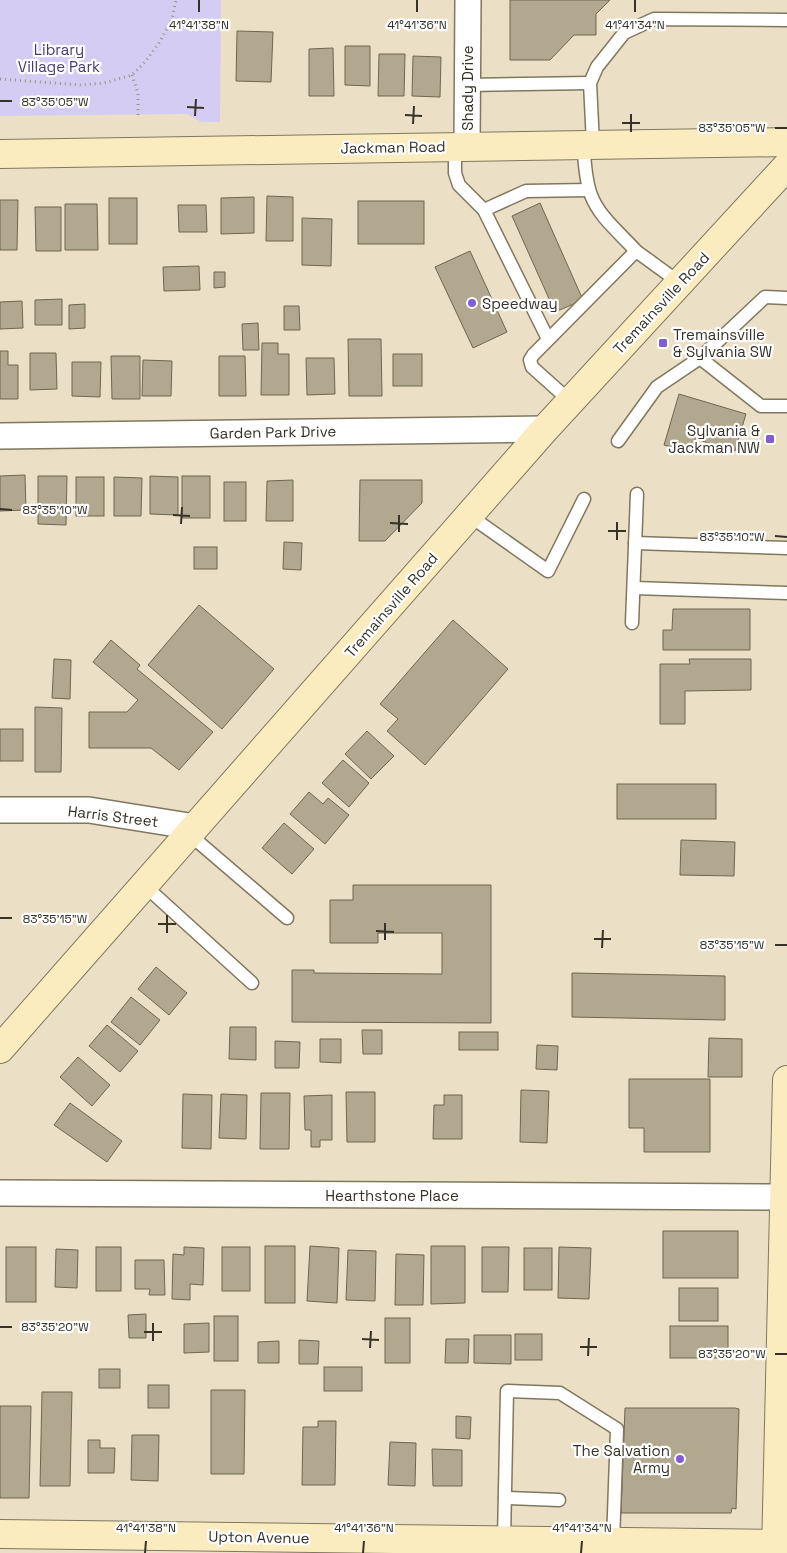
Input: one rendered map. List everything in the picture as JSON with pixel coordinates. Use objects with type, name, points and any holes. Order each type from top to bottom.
[{"type":"street","name":"Shady Drive","points":[[461,146],[467,85],[468,0]]},
{"type":"street","name":"Jackman Road","points":[[0,154],[787,142]]},
{"type":"street","name":"Tremainsville Road","points":[[0,1049],[546,429],[787,166]]},
{"type":"street","name":"Garden Park Drive","points":[[0,436],[546,429]]},
{"type":"street","name":"Harris Street","points":[[0,810],[89,810],[192,831]]},
{"type":"street","points":[[780,1547],[787,1080]]},
{"type":"street","name":"Hearthstone Place","points":[[0,1193],[784,1197]]},
{"type":"street","name":"Upton Avenue","points":[[0,1534],[504,1540],[575,1547],[613,1542],[780,1547]]},
{"type":"lane","points":[[680,283],[636,251],[600,212],[592,197],[588,144],[590,83],[597,67],[624,33],[654,19],[787,20]]},
{"type":"lane","points":[[467,85],[590,83]]},
{"type":"lane","points":[[461,146],[455,173],[459,185],[484,210],[548,339]]},
{"type":"lane","points":[[484,210],[526,191],[590,190]]},
{"type":"lane","points":[[571,402],[532,367],[530,360],[548,339],[636,251]]},
{"type":"lane","points":[[618,441],[657,387],[700,358],[765,298],[787,298]]},
{"type":"lane","points":[[700,358],[761,406],[787,406]]},
{"type":"lane","points":[[632,623],[637,494]]},
{"type":"lane","points":[[470,516],[548,571],[584,499]]},
{"type":"lane","points":[[635,543],[787,548]]},
{"type":"lane","points":[[634,588],[787,593]]},
{"type":"lane","points":[[192,831],[287,918]]},
{"type":"lane","points":[[144,885],[252,983]]},
{"type":"lane","points":[[504,1540],[507,1391],[560,1393],[617,1429],[613,1542]]},
{"type":"lane","points":[[505,1498],[559,1500]]},
{"type":"path","points":[[0,79],[81,85],[104,83],[132,75],[159,43],[172,19],[176,0]]},
{"type":"path","points":[[132,75],[138,93],[138,117]]},
{"type":"green space","name":"Library Village Park","points":[[0,0],[221,0],[220,122],[201,122],[187,114],[0,116]]},
{"type":"building","points":[[510,0],[610,0],[596,14],[596,35],[574,35],[550,60],[510,60]]},
{"type":"building","points":[[237,31],[273,32],[271,82],[236,81]]},
{"type":"building","points":[[345,46],[370,46],[370,86],[345,85]]},
{"type":"building","points":[[333,48],[334,96],[309,96],[309,49]]},
{"type":"building","points":[[379,54],[405,54],[404,96],[378,96]]},
{"type":"building","points":[[413,56],[441,57],[440,97],[412,96]]},
{"type":"building","points":[[267,196],[293,197],[293,241],[266,241]]},
{"type":"building","points":[[254,197],[254,233],[221,234],[221,198]]},
{"type":"building","points":[[109,198],[137,198],[137,244],[109,244]]},
{"type":"building","points":[[0,200],[18,200],[17,250],[0,250]]},
{"type":"building","points":[[358,201],[424,201],[424,244],[358,244]]},
{"type":"building","points":[[540,203],[583,300],[555,312],[512,216]]},
{"type":"building","points":[[65,204],[97,204],[98,250],[65,250]]},
{"type":"building","points":[[178,205],[206,205],[207,232],[179,232]]},
{"type":"building","points":[[35,207],[61,207],[61,251],[36,251]]},
{"type":"building","points":[[302,218],[332,219],[331,266],[302,265]]},
{"type":"building","points":[[470,251],[507,332],[473,348],[435,267]]},
{"type":"building","points":[[199,266],[200,290],[164,291],[163,267]]},
{"type":"building","points":[[214,272],[225,272],[225,287],[214,288]]},
{"type":"building","points":[[62,299],[62,325],[35,325],[35,300]]},
{"type":"building","points":[[22,301],[23,328],[0,329],[0,302]]},
{"type":"building","points":[[85,304],[85,328],[69,329],[69,305]]},
{"type":"building","points":[[284,306],[299,306],[300,330],[284,330]]},
{"type":"building","points":[[258,323],[259,350],[243,350],[242,324]]},
{"type":"building","points":[[348,339],[381,339],[382,396],[349,396]]},
{"type":"building","points":[[262,343],[278,343],[278,354],[289,354],[289,395],[261,395]]},
{"type":"building","points":[[0,351],[8,351],[8,365],[18,365],[18,399],[0,399]]},
{"type":"building","points":[[30,353],[56,353],[57,389],[30,390]]},
{"type":"building","points":[[393,354],[422,354],[422,386],[393,386]]},
{"type":"building","points":[[111,356],[140,356],[140,399],[112,399]]},
{"type":"building","points":[[219,356],[245,356],[246,396],[219,396]]},
{"type":"building","points":[[306,358],[334,358],[335,394],[307,395]]},
{"type":"building","points":[[143,360],[172,361],[171,396],[142,396]]},
{"type":"building","points":[[72,362],[101,362],[100,397],[72,396]]},
{"type":"building","points":[[679,394],[746,414],[735,451],[695,439],[691,453],[664,445]]},
{"type":"building","points":[[25,475],[26,510],[0,511],[0,476]]},
{"type":"building","points":[[38,476],[67,476],[66,525],[38,524]]},
{"type":"building","points":[[150,476],[178,477],[178,515],[150,514]]},
{"type":"building","points":[[182,476],[210,476],[210,518],[182,518]]},
{"type":"building","points":[[76,477],[104,477],[104,516],[76,516]]},
{"type":"building","points":[[114,477],[142,478],[141,516],[114,516]]},
{"type":"building","points":[[293,480],[293,521],[266,521],[267,481]]},
{"type":"building","points":[[360,480],[422,480],[422,503],[385,541],[359,541]]},
{"type":"building","points":[[224,482],[246,482],[246,521],[224,521]]},
{"type":"building","points":[[284,542],[302,543],[301,570],[283,569]]},
{"type":"building","points":[[194,547],[217,547],[217,569],[194,569]]},
{"type":"building","points":[[199,605],[274,669],[222,729],[148,665]]},
{"type":"building","points":[[673,609],[750,609],[750,650],[663,650],[663,630],[672,630]]},
{"type":"building","points":[[453,620],[508,669],[425,765],[387,731],[398,719],[380,704]]},
{"type":"building","points":[[111,640],[140,665],[137,669],[213,732],[179,770],[151,748],[89,748],[89,712],[127,712],[138,700],[93,662]]},
{"type":"building","points":[[54,659],[71,660],[70,699],[52,698]]},
{"type":"building","points":[[689,659],[751,659],[751,690],[685,691],[685,724],[660,724],[660,664],[690,664]]},
{"type":"building","points":[[35,707],[62,708],[61,772],[35,772]]},
{"type":"building","points":[[0,729],[23,729],[23,761],[0,761]]},
{"type":"building","points":[[367,731],[394,756],[371,779],[345,754]]},
{"type":"building","points":[[343,760],[369,783],[349,807],[322,783]]},
{"type":"building","points":[[617,784],[716,784],[716,819],[617,819]]},
{"type":"building","points":[[309,792],[323,804],[328,798],[349,815],[325,844],[290,814]]},
{"type":"building","points":[[284,823],[314,849],[292,874],[262,848]]},
{"type":"building","points":[[681,840],[735,842],[734,876],[680,875]]},
{"type":"building","points":[[353,885],[491,885],[491,1023],[292,1022],[292,970],[314,970],[314,973],[442,974],[442,933],[378,933],[378,943],[330,943],[330,900],[353,900]]},
{"type":"building","points":[[156,967],[187,993],[169,1015],[138,989]]},
{"type":"building","points":[[572,973],[725,976],[725,1020],[572,1017]]},
{"type":"building","points":[[131,997],[160,1020],[140,1045],[111,1022]]},
{"type":"building","points":[[107,1025],[138,1051],[120,1072],[89,1046]]},
{"type":"building","points":[[230,1027],[256,1027],[256,1060],[229,1059]]},
{"type":"building","points":[[362,1030],[382,1030],[382,1054],[363,1054]]},
{"type":"building","points":[[459,1032],[498,1032],[498,1050],[459,1050]]},
{"type":"building","points":[[709,1038],[742,1039],[742,1077],[708,1077]]},
{"type":"building","points":[[320,1039],[341,1039],[341,1063],[320,1062]]},
{"type":"building","points":[[275,1041],[300,1042],[299,1068],[275,1068]]},
{"type":"building","points":[[537,1045],[558,1046],[557,1070],[536,1069]]},
{"type":"building","points":[[78,1057],[110,1085],[92,1106],[60,1077]]},
{"type":"building","points":[[629,1079],[710,1079],[710,1152],[644,1152],[644,1128],[629,1128]]},
{"type":"building","points":[[521,1090],[549,1091],[547,1143],[520,1142]]},
{"type":"building","points":[[346,1092],[375,1092],[375,1142],[347,1142]]},
{"type":"building","points":[[261,1093],[290,1093],[289,1149],[260,1149]]},
{"type":"building","points":[[183,1094],[212,1095],[211,1149],[182,1148]]},
{"type":"building","points":[[221,1094],[247,1095],[246,1139],[219,1138]]},
{"type":"building","points":[[332,1095],[332,1140],[320,1140],[320,1147],[311,1147],[311,1130],[305,1130],[304,1096]]},
{"type":"building","points":[[444,1095],[462,1095],[462,1139],[433,1139],[434,1105],[444,1105]]},
{"type":"building","points":[[70,1103],[122,1141],[107,1162],[54,1125]]},
{"type":"building","points":[[663,1231],[738,1231],[738,1278],[663,1278]]},
{"type":"building","points":[[265,1246],[295,1246],[295,1303],[265,1303]]},
{"type":"building","points":[[310,1246],[339,1248],[337,1303],[307,1301]]},
{"type":"building","points":[[431,1246],[465,1246],[465,1303],[431,1304]]},
{"type":"building","points":[[6,1247],[36,1247],[36,1302],[6,1302]]},
{"type":"building","points":[[96,1247],[121,1247],[121,1291],[96,1291]]},
{"type":"building","points":[[184,1247],[204,1248],[203,1285],[190,1284],[190,1300],[172,1299],[173,1254],[184,1255]]},
{"type":"building","points":[[222,1247],[250,1247],[250,1291],[222,1291]]},
{"type":"building","points":[[482,1247],[509,1247],[508,1292],[482,1292]]},
{"type":"building","points":[[559,1247],[591,1248],[589,1299],[558,1298]]},
{"type":"building","points":[[524,1248],[552,1248],[552,1290],[524,1290]]},
{"type":"building","points":[[56,1249],[78,1250],[77,1288],[55,1287]]},
{"type":"building","points":[[348,1250],[376,1251],[375,1301],[346,1300]]},
{"type":"building","points":[[396,1254],[424,1255],[423,1305],[395,1305]]},
{"type":"building","points":[[135,1260],[164,1260],[165,1295],[149,1295],[150,1289],[135,1289]]},
{"type":"building","points":[[679,1288],[718,1288],[718,1321],[679,1321]]},
{"type":"building","points":[[146,1314],[146,1338],[129,1338],[128,1315]]},
{"type":"building","points":[[214,1316],[238,1316],[238,1361],[214,1361]]},
{"type":"building","points":[[385,1318],[410,1318],[410,1363],[385,1363]]},
{"type":"building","points":[[209,1323],[209,1352],[184,1353],[184,1324]]},
{"type":"building","points":[[670,1326],[728,1326],[728,1358],[670,1358]]},
{"type":"building","points":[[515,1334],[542,1334],[542,1360],[515,1360]]},
{"type":"building","points":[[474,1335],[511,1335],[511,1364],[474,1363]]},
{"type":"building","points":[[446,1339],[469,1339],[468,1363],[445,1363]]},
{"type":"building","points":[[299,1340],[319,1341],[318,1364],[299,1364]]},
{"type":"building","points":[[279,1341],[279,1363],[258,1363],[258,1342]]},
{"type":"building","points":[[324,1367],[362,1367],[362,1391],[324,1391]]},
{"type":"building","points":[[99,1369],[120,1369],[120,1388],[99,1388]]},
{"type":"building","points":[[148,1385],[169,1385],[169,1408],[148,1408]]},
{"type":"building","points":[[211,1390],[245,1390],[244,1474],[211,1474]]},
{"type":"building","points":[[42,1392],[72,1392],[70,1486],[40,1486]]},
{"type":"building","points":[[0,1406],[31,1406],[29,1498],[0,1498]]},
{"type":"building","name":"The Salvation Army","points":[[625,1408],[739,1409],[736,1509],[732,1508],[731,1513],[621,1513]]},
{"type":"building","points":[[456,1416],[471,1417],[470,1439],[456,1438]]},
{"type":"building","points":[[318,1421],[336,1421],[335,1485],[302,1485],[303,1427],[318,1427]]},
{"type":"building","points":[[132,1435],[159,1435],[158,1481],[131,1480]]},
{"type":"building","points":[[88,1440],[100,1440],[100,1448],[115,1448],[114,1473],[88,1473]]},
{"type":"building","points":[[390,1442],[416,1443],[415,1486],[388,1485]]},
{"type":"building","points":[[432,1449],[462,1450],[462,1486],[433,1486]]},
{"type":"place","name":"Speedway","points":[[472,303]]},
{"type":"place","name":"Tremainsville & Sylvania SW","points":[[663,343]]},
{"type":"place","name":"Sylvania & Jackman NW","points":[[770,439]]},
{"type":"place","name":"The Salvation Army","points":[[680,1459]]}]
